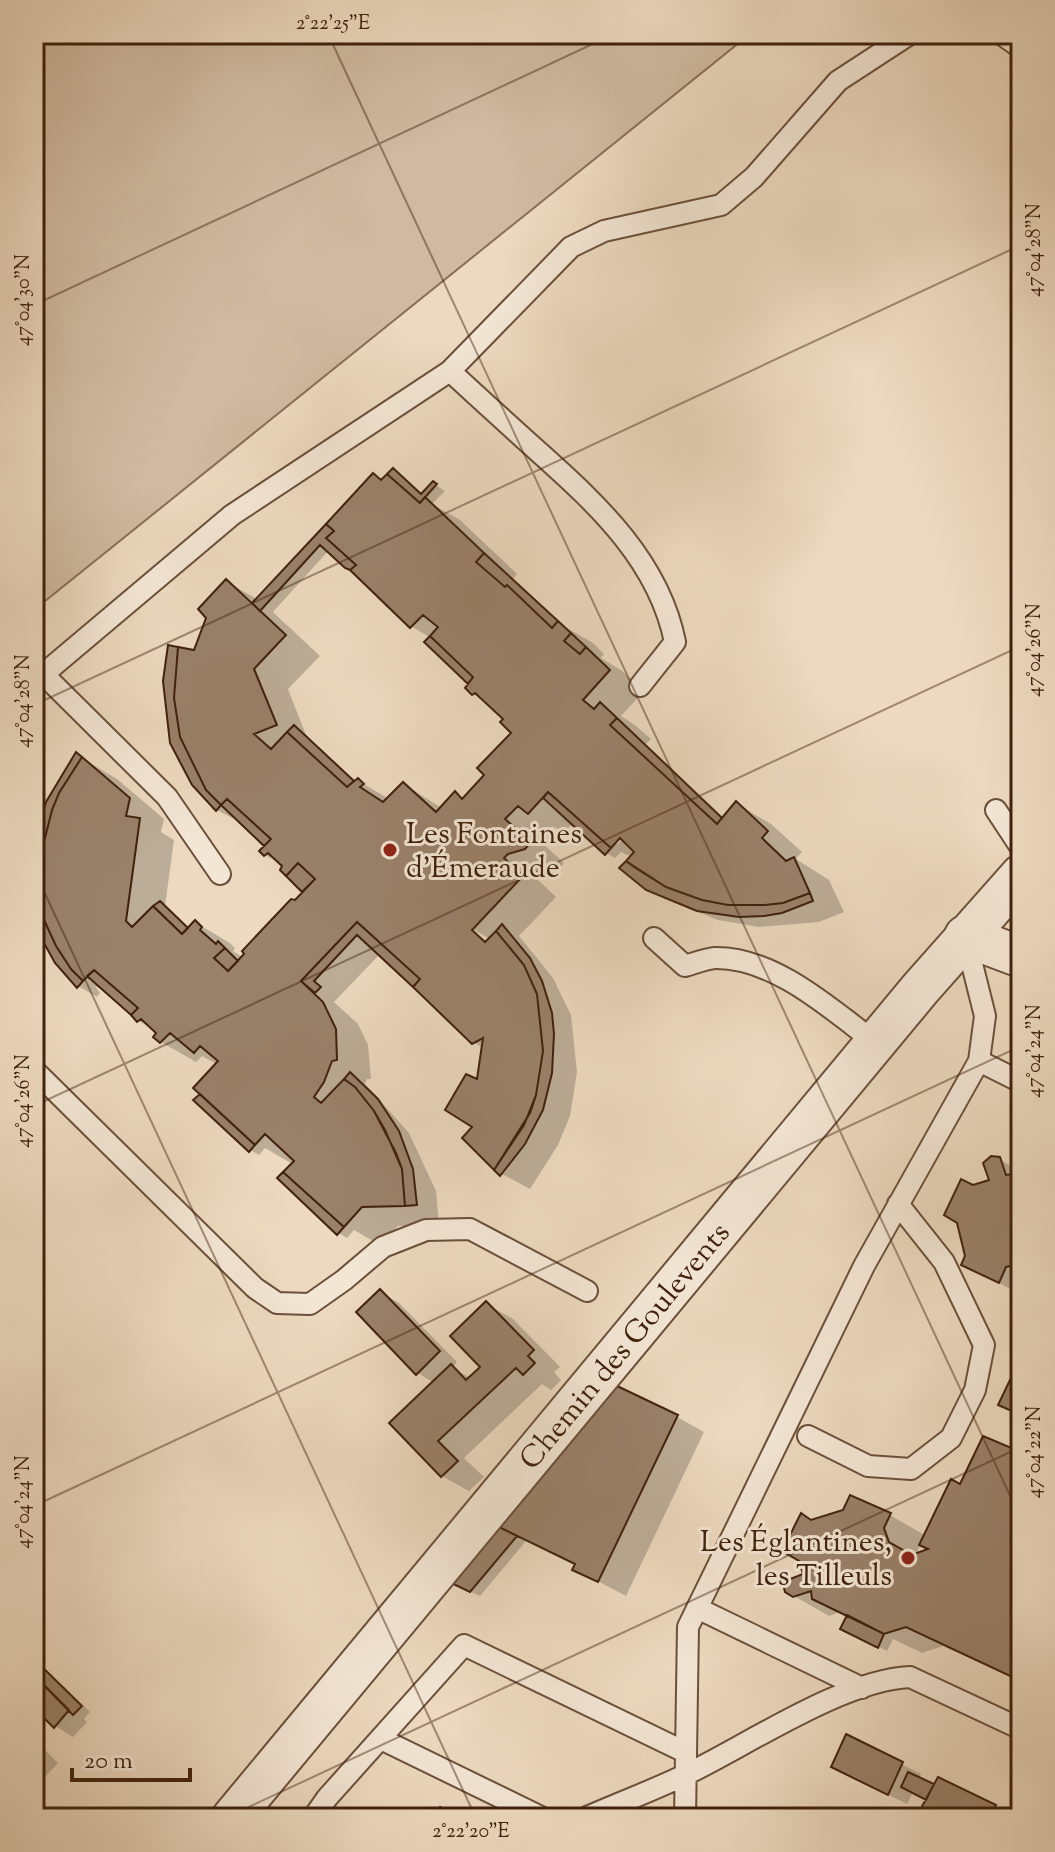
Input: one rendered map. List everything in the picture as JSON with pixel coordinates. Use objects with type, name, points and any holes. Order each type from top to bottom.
[{"type":"street","name":"Chemin des Goulevents","points":[[232,1818],[965,936],[1021,875]]},
{"type":"street","points":[[965,936],[1021,957]]},
{"type":"lane","points":[[220,874],[167,797],[38,678],[232,515],[450,371],[571,247],[604,231],[721,205],[754,177],[838,81],[910,34]]},
{"type":"lane","points":[[1001,34],[1021,48]]},
{"type":"lane","points":[[450,371],[586,494],[624,534],[637,555],[669,613],[675,642],[640,686]]},
{"type":"lane","points":[[996,810],[1021,848]]},
{"type":"lane","points":[[685,1818],[688,1627],[864,1266],[979,1061],[985,1016],[965,936]]},
{"type":"lane","points":[[654,938],[685,966],[712,958],[744,961],[798,985],[876,1043]]},
{"type":"lane","points":[[979,1061],[1021,1082]]},
{"type":"lane","points":[[34,1070],[255,1288],[277,1303],[310,1304],[383,1247],[426,1230],[470,1229],[587,1291]]},
{"type":"lane","points":[[808,1436],[868,1466],[911,1469],[951,1438],[975,1390],[984,1345],[944,1262],[898,1204]]},
{"type":"lane","points":[[697,1608],[862,1688]]},
{"type":"lane","points":[[313,1818],[327,1798],[464,1645],[685,1752]]},
{"type":"lane","points":[[585,1818],[685,1775],[843,1694],[893,1677],[910,1677],[1021,1729]]},
{"type":"lane","points":[[381,1739],[543,1818]]},
{"type":"shaded area","points":[[34,34],[750,34],[34,610]]},
{"type":"building","points":[[393,468],[421,494],[433,481],[437,484],[420,503],[387,474]]},
{"type":"building","name":"Les Fontaines d'Émeraude","points":[[373,473],[381,480],[387,474],[420,503],[425,497],[484,553],[476,562],[505,587],[507,585],[552,628],[558,621],[571,633],[564,641],[580,654],[586,647],[610,670],[583,700],[594,709],[600,702],[617,718],[610,725],[717,824],[736,801],[768,831],[762,838],[786,861],[794,857],[810,893],[783,903],[765,905],[728,905],[702,900],[666,887],[634,867],[626,861],[634,852],[620,838],[611,848],[548,792],[528,814],[518,806],[505,819],[531,842],[525,849],[504,858],[523,876],[472,930],[485,942],[496,931],[524,965],[537,994],[543,1051],[530,1113],[494,1170],[462,1138],[472,1127],[445,1110],[466,1074],[477,1079],[483,1038],[472,1044],[413,987],[420,979],[357,922],[301,981],[323,1002],[336,1029],[337,1060],[332,1061],[314,1097],[321,1103],[344,1079],[355,1087],[385,1130],[402,1169],[405,1206],[362,1207],[344,1227],[283,1172],[294,1161],[265,1134],[255,1145],[193,1088],[218,1061],[200,1046],[194,1053],[170,1033],[160,1043],[153,1037],[156,1033],[141,1019],[137,1022],[131,1015],[138,1008],[94,970],[83,981],[71,969],[40,911],[34,845],[43,846],[59,793],[82,757],[130,798],[126,816],[140,818],[126,921],[132,927],[153,906],[182,934],[195,920],[202,927],[200,930],[225,948],[214,958],[228,971],[244,954],[242,951],[291,899],[295,900],[315,879],[298,863],[286,876],[280,870],[282,866],[268,853],[264,856],[259,851],[271,839],[227,799],[221,805],[206,790],[180,737],[174,698],[178,647],[194,650],[206,618],[198,609],[226,579],[286,635],[254,669],[277,725],[254,734],[271,749],[287,732],[347,787],[358,778],[364,784],[360,787],[383,802],[403,782],[436,812],[455,791],[462,799],[484,775],[477,768],[511,733],[500,722],[503,719],[475,693],[472,695],[465,688],[473,677],[430,636],[438,627],[423,615],[410,628],[350,570],[356,565],[326,538],[334,531],[326,524]]},
{"type":"building","points":[[326,524],[334,531],[326,538],[356,565],[350,570],[345,568],[320,545],[260,611],[252,603]]},
{"type":"building","points":[[484,553],[558,621],[552,628],[507,585],[505,587],[476,562]]},
{"type":"building","points":[[571,633],[586,647],[580,654],[564,641]]},
{"type":"building","points":[[430,636],[473,677],[468,684],[424,642]]},
{"type":"building","points":[[168,645],[178,647],[174,698],[180,737],[206,790],[221,805],[216,811],[192,785],[170,743],[163,681]]},
{"type":"building","points":[[617,718],[722,818],[717,824],[610,725]]},
{"type":"building","points":[[294,725],[354,781],[347,787],[287,732]]},
{"type":"building","points":[[76,752],[82,757],[59,793],[43,846],[34,845],[46,802]]},
{"type":"building","points":[[548,792],[611,848],[605,855],[543,798]]},
{"type":"building","points":[[227,799],[271,839],[264,846],[221,805]]},
{"type":"building","points":[[34,856],[40,911],[56,946],[83,981],[77,988],[55,963],[34,925]]},
{"type":"building","points":[[626,861],[666,887],[702,900],[728,905],[765,905],[783,903],[810,893],[813,901],[782,913],[764,916],[739,917],[697,911],[646,890],[619,868]]},
{"type":"building","points":[[298,863],[315,879],[302,892],[286,876]]},
{"type":"building","points":[[160,901],[188,928],[182,934],[153,906]]},
{"type":"building","points":[[357,922],[420,979],[413,987],[357,935],[314,981],[321,987],[315,993],[301,981]]},
{"type":"building","points":[[502,924],[530,958],[542,981],[552,1013],[554,1034],[552,1073],[543,1110],[525,1144],[500,1176],[494,1170],[524,1125],[536,1095],[543,1051],[537,994],[524,965],[496,931]]},
{"type":"building","points":[[225,948],[238,961],[228,971],[214,958]]},
{"type":"building","points":[[94,970],[138,1008],[131,1015],[87,976]]},
{"type":"building","points":[[350,1072],[378,1099],[399,1131],[413,1169],[417,1205],[405,1206],[402,1169],[396,1153],[374,1111],[355,1087],[344,1079]]},
{"type":"building","points":[[200,1094],[255,1145],[249,1152],[193,1100]]},
{"type":"building","points":[[991,1156],[1000,1157],[1006,1175],[1021,1173],[1021,1264],[1006,1267],[999,1283],[961,1265],[965,1256],[957,1223],[944,1215],[961,1179],[973,1185],[989,1180],[983,1163]]},
{"type":"building","points":[[283,1172],[344,1227],[337,1235],[277,1178]]},
{"type":"building","points":[[380,1289],[440,1351],[416,1375],[356,1312]]},
{"type":"building","points":[[486,1301],[534,1350],[528,1356],[535,1363],[523,1375],[516,1368],[438,1441],[458,1461],[441,1477],[389,1423],[451,1364],[466,1380],[480,1367],[450,1336]]},
{"type":"building","points":[[1021,1330],[1021,1357],[1012,1349]]},
{"type":"building","points":[[1021,1357],[1021,1415],[998,1405]]},
{"type":"building","points":[[615,1385],[678,1415],[598,1582],[572,1570],[575,1564],[497,1526]]},
{"type":"building","name":"Les Églantines, les Tilleuls","points":[[983,1436],[1021,1452],[1021,1681],[906,1627],[884,1634],[812,1599],[811,1591],[793,1597],[785,1592],[785,1581],[803,1574],[799,1561],[782,1551],[801,1513],[811,1520],[843,1510],[850,1495],[891,1513],[884,1528],[889,1542],[912,1555],[928,1549],[919,1545],[951,1479],[960,1484]]},
{"type":"building","points":[[497,1526],[517,1536],[470,1592],[449,1582]]},
{"type":"building","points":[[847,1615],[884,1634],[878,1648],[840,1629]]},
{"type":"building","points":[[34,1659],[82,1706],[73,1715],[34,1675]]},
{"type":"building","points":[[34,1675],[69,1710],[54,1728],[34,1708]]},
{"type":"building","points":[[846,1734],[903,1762],[888,1795],[831,1767]]},
{"type":"building","points":[[908,1772],[934,1784],[926,1800],[901,1787]]},
{"type":"building","points":[[938,1777],[996,1805],[989,1818],[935,1818],[920,1810]]},
{"type":"building","points":[[440,1807],[463,1818],[418,1818],[437,1812]]},
{"type":"place","name":"Les Fontaines d'Émeraude","points":[[390,850]]},
{"type":"place","name":"Les Églantines, les Tilleuls","points":[[908,1558]]}]
